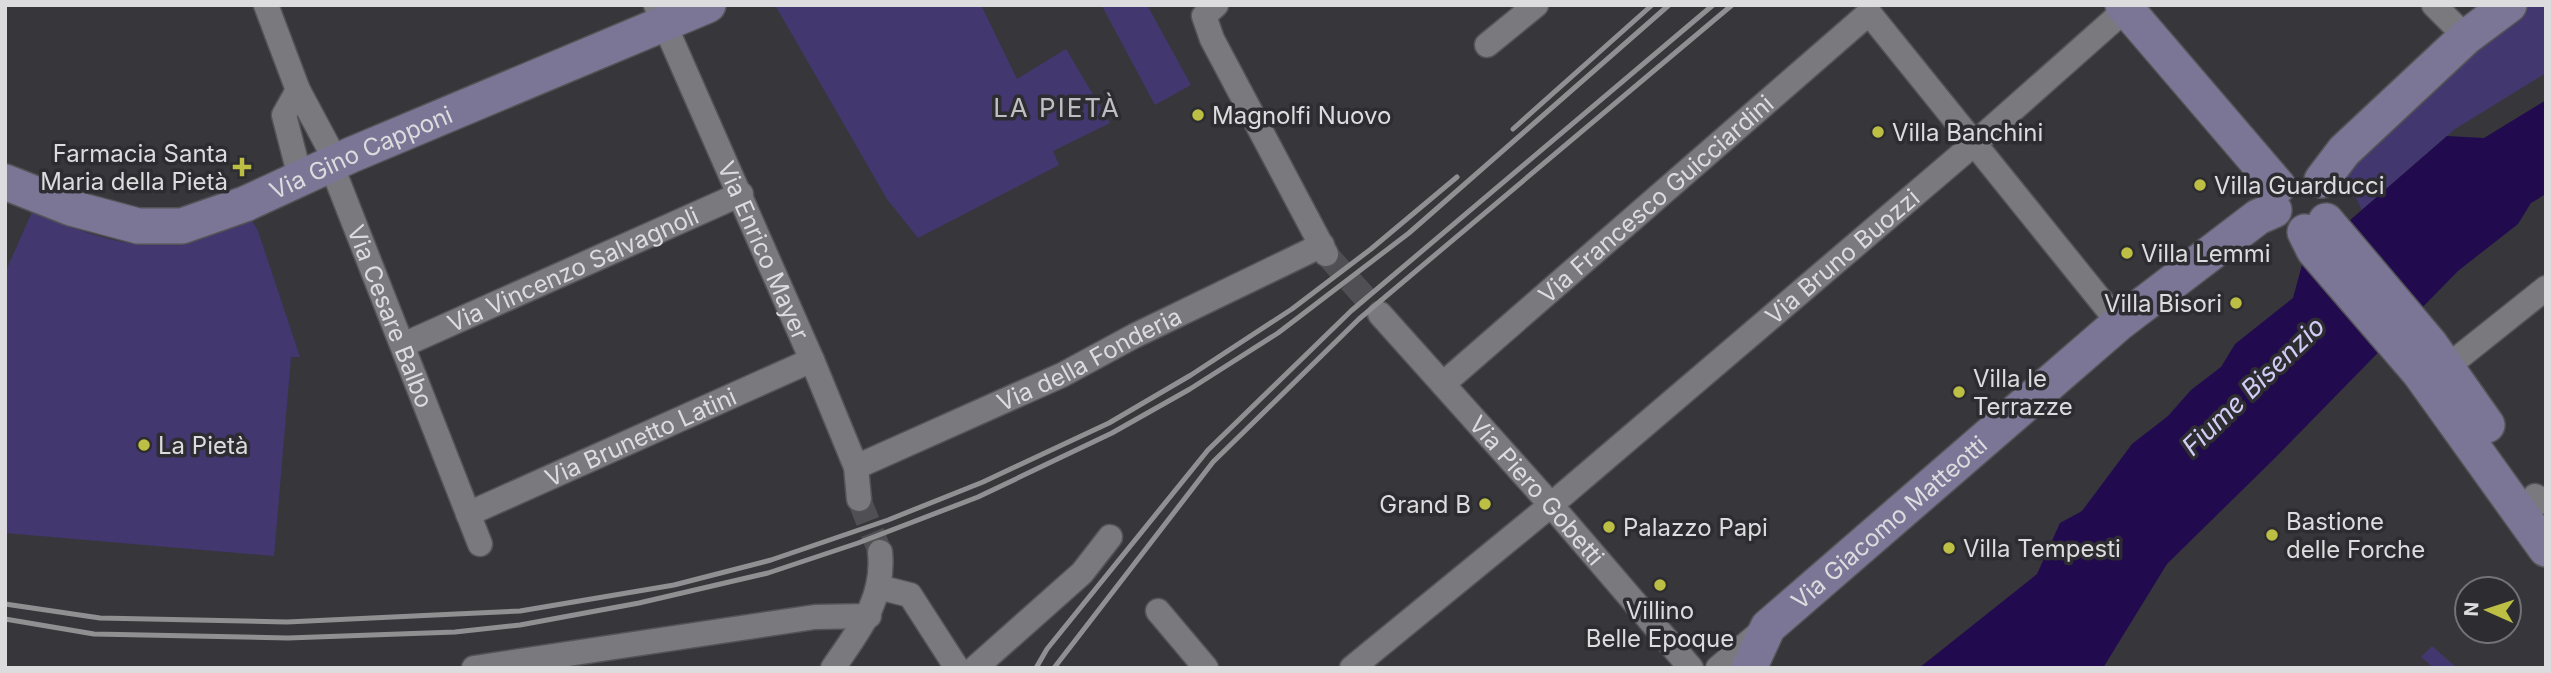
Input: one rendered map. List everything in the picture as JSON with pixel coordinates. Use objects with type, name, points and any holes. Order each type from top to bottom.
[{"type":"street","name":"Via Cesare Balbo","points":[[266,5],[298,90],[329,148],[336,177],[480,544]]},
{"type":"street","name":"Via Gino Capponi","points":[[5,181],[71,208],[138,226],[182,226],[245,204],[660,15],[708,5]]},
{"type":"street","points":[[1487,44],[1536,5]]},
{"type":"street","points":[[2434,5],[2466,37]]},
{"type":"street","points":[[2320,234],[2332,204],[2328,187],[2322,180],[2344,152],[2466,37],[2509,5]]},
{"type":"street","points":[[2126,6],[2276,198],[2282,225],[2297,232],[2320,234],[2429,357],[2542,506]]},
{"type":"street","name":"Via Bruno Buozzi","points":[[1352,668],[1551,505],[1975,143],[2126,6]]},
{"type":"street","name":"Via della Fonderia","points":[[856,467],[1062,375],[1134,336],[1324,250],[1212,39],[1210,11]]},
{"type":"street","name":"Via Francesco Guicciardini","points":[[1443,384],[1869,13],[1975,143]]},
{"type":"street","name":"Via Enrico Mayer","points":[[660,15],[741,194],[856,467],[859,499]]},
{"type":"street","points":[[298,90],[284,115],[300,177]]},
{"type":"street","points":[[1975,143],[2119,323]]},
{"type":"street","name":"Via Giacomo Matteotti","points":[[1718,668],[2119,323],[2258,217],[2276,198],[2285,179],[2294,174],[2314,175],[2322,180]]},
{"type":"street","name":"Via Vincenzo Salvagnoli","points":[[403,345],[741,194]]},
{"type":"street","points":[[2429,357],[2457,359],[2546,288]]},
{"type":"street","name":"Via Piero Gobetti","points":[[1380,314],[1551,505],[1691,668]]},
{"type":"street","points":[[2429,357],[2447,409],[2546,549]]},
{"type":"street","name":"Via Brunetto Latini","points":[[467,514],[812,360]]},
{"type":"street","points":[[975,668],[1082,573],[1110,537]]},
{"type":"street","points":[[833,668],[869,616],[882,571],[880,552]]},
{"type":"street","points":[[878,587],[910,595],[957,668]]},
{"type":"street","points":[[1158,611],[1206,668]]},
{"type":"street","points":[[474,668],[815,617],[869,616]]},
{"type":"street","name":"Via Giacomo Matteotti","points":[[1749,668],[1768,626]]},
{"type":"shaded area","points":[[775,5],[981,5],[1017,79],[1066,49],[1110,123],[1053,151],[1059,165],[918,238],[887,199]]},
{"type":"shaded area","points":[[1147,5],[1191,85],[1155,105],[1102,6]]},
{"type":"shaded area","points":[[2530,5],[2546,5],[2546,73],[2455,129],[2362,210],[2347,180],[2339,172]]},
{"type":"shaded area","name":"La Pietà","points":[[32,212],[98,236],[149,245],[188,240],[250,217],[258,231],[300,357],[291,357],[274,556],[5,533],[5,273]]},
{"type":"shaded area","points":[[2432,646],[2457,668],[2434,668],[2421,657]]},
{"type":"water","name":"Fiume Bisenzio","points":[[2546,100],[2546,194],[2531,203],[2518,224],[2458,271],[2167,564],[2103,668],[1919,668],[2037,574],[2060,523],[2082,511],[2132,444],[2168,416],[2191,390],[2221,367],[2235,344],[2293,298],[2303,261],[2447,136],[2484,138]]},
{"type":"tunnel","points":[[1326,254],[1380,314]]},
{"type":"tunnel","points":[[859,499],[880,552]]},
{"type":"railway","points":[[1513,129],[1652,5]]},
{"type":"railway","points":[[5,619],[94,634],[288,638],[455,632],[520,625],[639,603],[768,573],[858,543],[978,497],[1112,433],[1190,389],[1278,333],[1409,233],[1669,5]]},
{"type":"railway","points":[[1036,668],[1047,649],[1208,450],[1351,311],[1713,5]]},
{"type":"railway","points":[[1054,668],[1213,462],[1359,319],[1732,5]]},
{"type":"railway","points":[[5,604],[100,618],[287,622],[520,611],[674,585],[771,560],[888,520],[983,482],[1109,423],[1191,375],[1292,309],[1371,249],[1457,177]]},
{"type":"place","name":"Magnolfi Nuovo","points":[[1198,115]]},
{"type":"place","name":"Villa Banchini","points":[[1878,132]]},
{"type":"place","name":"Farmacia Santa Maria della Pietà","points":[[242,167]]},
{"type":"place","name":"Villa Guarducci","points":[[2200,185]]},
{"type":"place","name":"Villa Lemmi","points":[[2127,253]]},
{"type":"place","name":"Villa Bisori","points":[[2236,303]]},
{"type":"place","name":"Villa le Terrazze","points":[[1959,392]]},
{"type":"place","name":"La Pietà","points":[[144,445]]},
{"type":"place","name":"Grand B","points":[[1485,504]]},
{"type":"place","name":"Palazzo Papi","points":[[1609,527]]},
{"type":"place","name":"Bastione delle Forche","points":[[2272,535]]},
{"type":"place","name":"Villa Tempesti","points":[[1949,548]]},
{"type":"place","name":"Villino Belle Epoque","points":[[1660,585]]},
{"type":"district","name":"LA PIETÀ","points":[[1057,107]]}]
